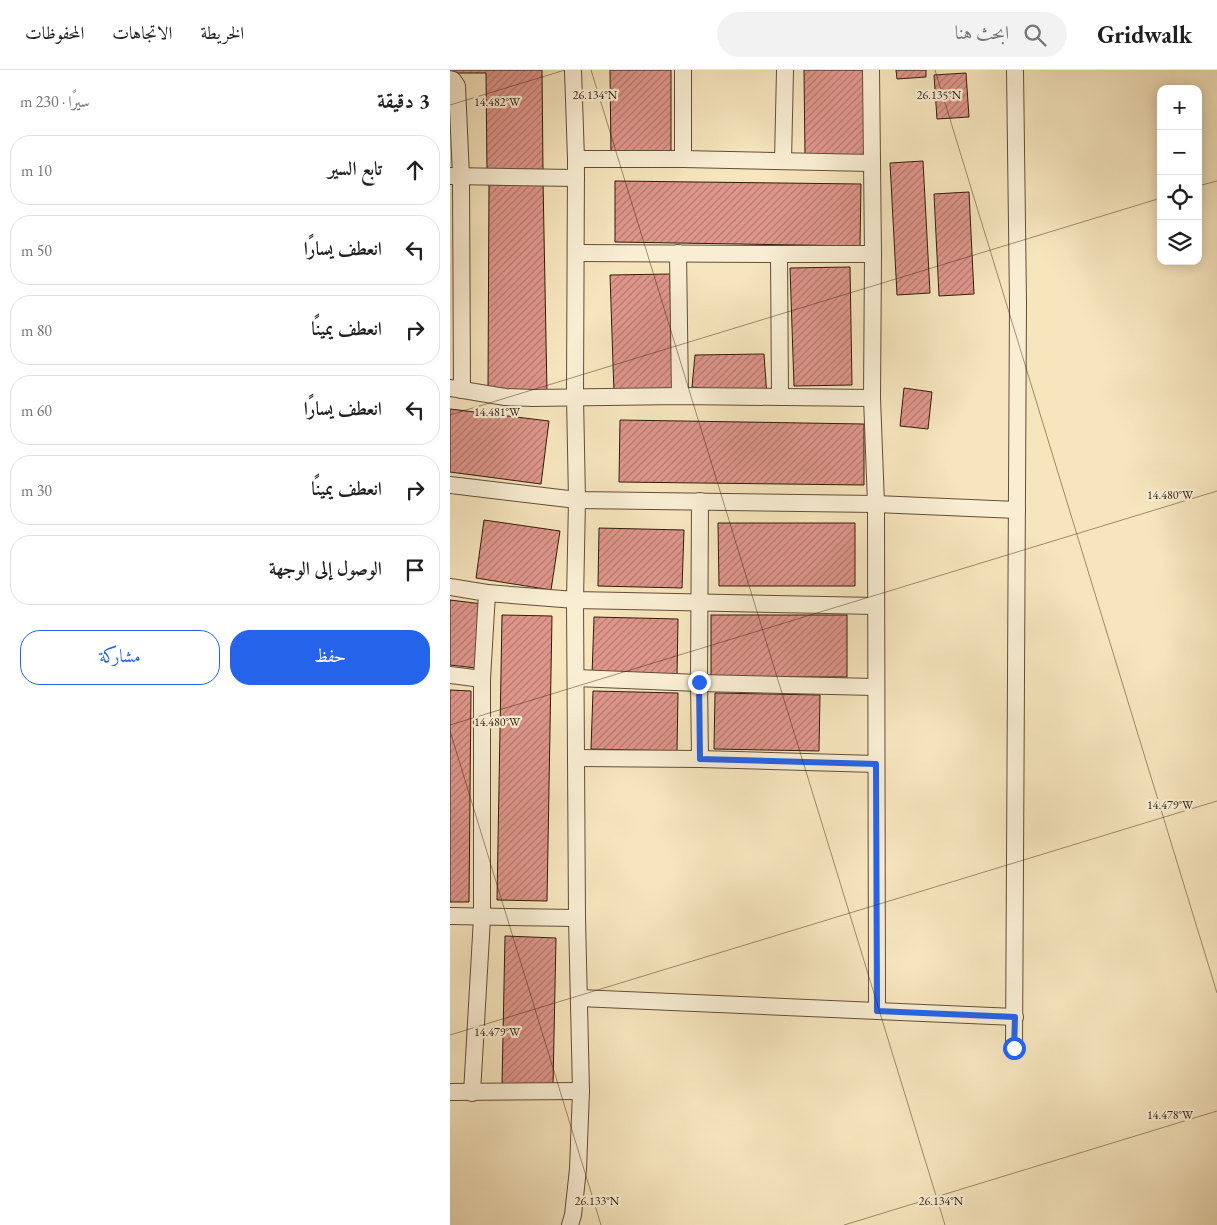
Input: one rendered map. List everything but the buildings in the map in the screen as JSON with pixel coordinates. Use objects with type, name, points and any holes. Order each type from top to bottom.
[{"type":"street","points":[[570,1225],[573,1215],[578,1170],[581,1091],[577,918],[575,600],[577,500],[575,397],[576,159],[573,70]]},
{"type":"street","points":[[683,70],[683,160]]},
{"type":"street","points":[[783,162],[785,70]]},
{"type":"street","points":[[871,70],[872,398],[876,504],[877,1011]]},
{"type":"street","points":[[1014,1048],[1018,304],[1015,70]]},
{"type":"street","points":[[450,79],[457,86],[456,389],[532,398],[680,396],[872,398]]},
{"type":"street","points":[[576,159],[871,163]]},
{"type":"street","points":[[456,176],[576,178]]},
{"type":"street","points":[[576,252],[873,254]]},
{"type":"street","points":[[678,253],[680,396]]},
{"type":"street","points":[[779,254],[780,397]]},
{"type":"street","points":[[450,485],[577,500],[876,504],[1017,510]]},
{"type":"street","points":[[700,501],[700,759]]},
{"type":"street","points":[[450,587],[487,593],[575,600],[876,606]]},
{"type":"street","points":[[472,1093],[482,918],[482,679],[487,593]]},
{"type":"street","points":[[450,675],[482,679]]},
{"type":"street","points":[[576,678],[876,687]]},
{"type":"street","points":[[576,758],[876,764]]},
{"type":"street","points":[[450,916],[577,918]]},
{"type":"street","points":[[579,998],[1015,1017]]},
{"type":"street","points":[[450,1092],[581,1091]]},
{"type":"route","points":[[699,682],[700,759],[876,764],[877,1011],[1015,1017],[1014,1048]]}]
